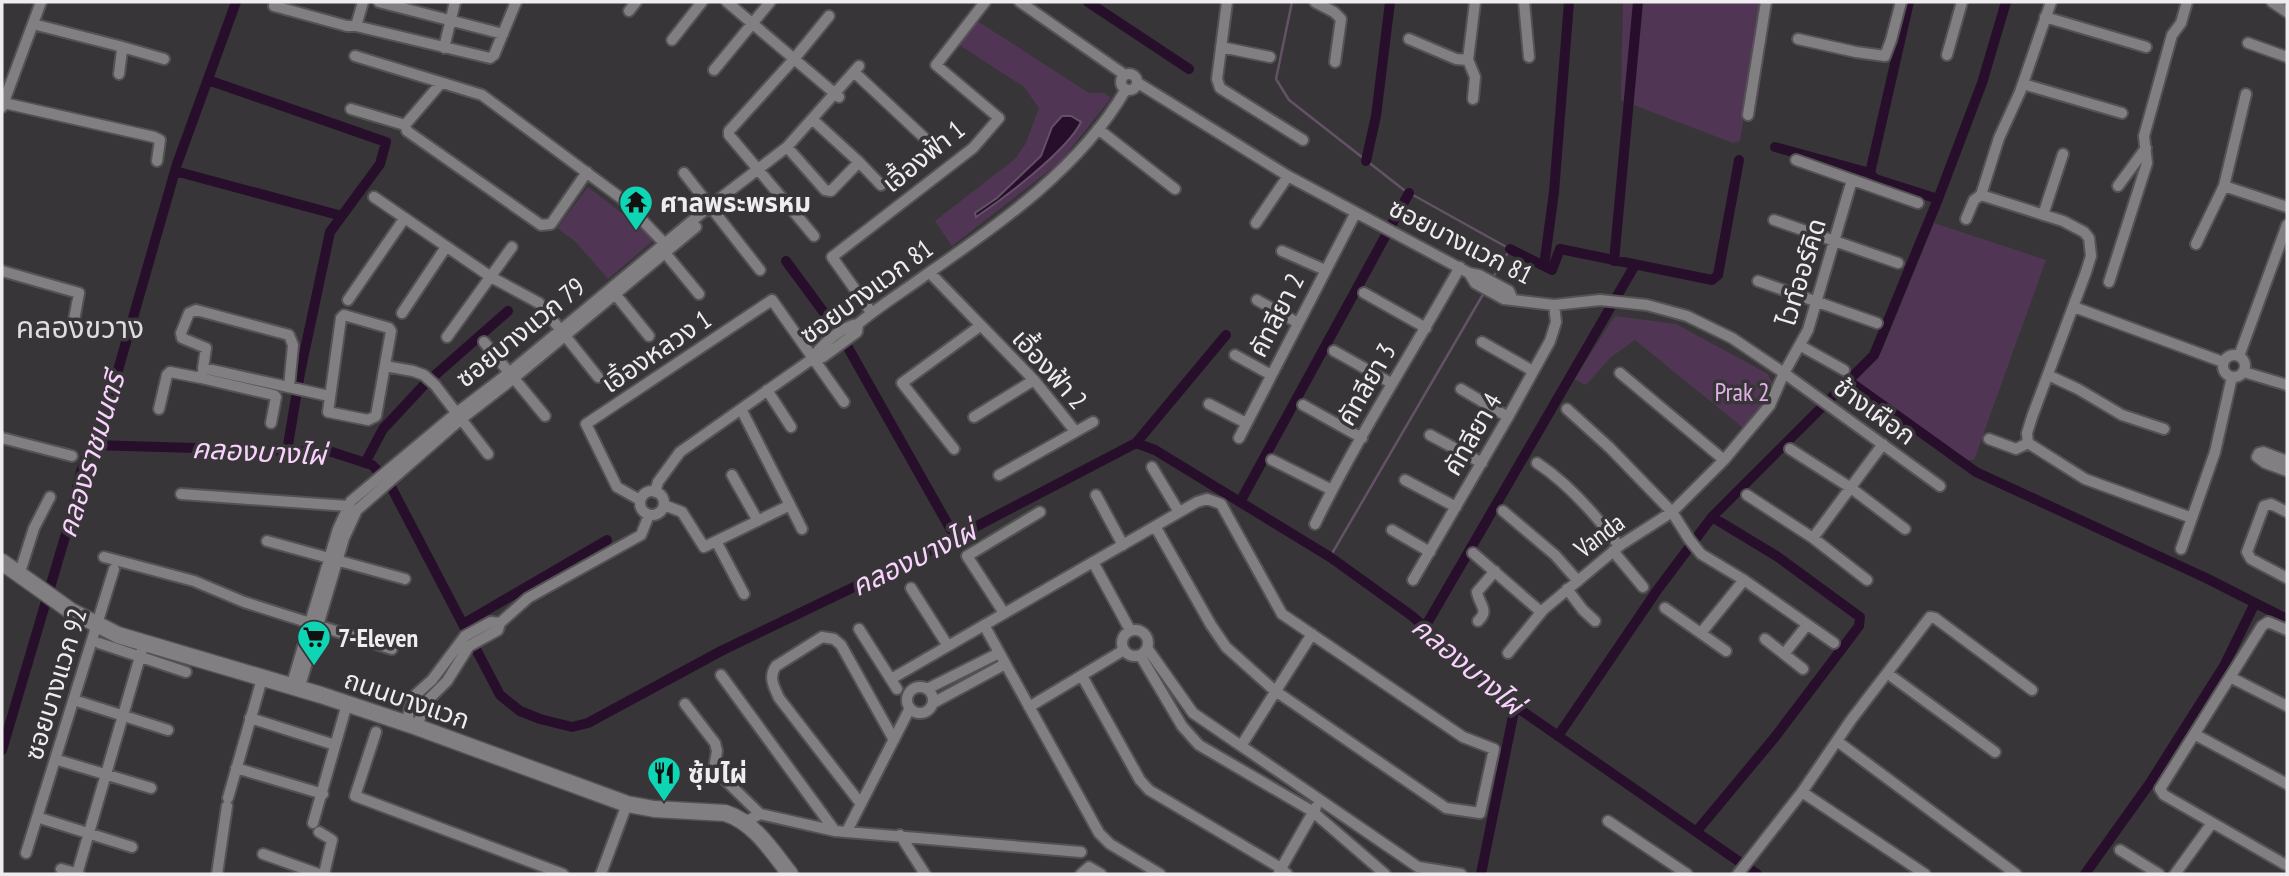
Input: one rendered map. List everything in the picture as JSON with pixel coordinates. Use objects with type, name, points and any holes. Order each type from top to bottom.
[{"type":"main road","name":"ถนนบางแวก","points":[[2,562],[71,611],[142,650],[262,679],[347,704],[627,804],[752,818]]},
{"type":"main road","points":[[752,818],[760,836],[790,874]]},
{"type":"street","points":[[41,2],[3,106],[154,137],[160,140],[158,161]]},
{"type":"street","points":[[356,26],[363,2]]},
{"type":"street","points":[[379,2],[503,34]]},
{"type":"street","points":[[444,48],[455,2]]},
{"type":"street","points":[[274,6],[346,26],[356,26],[490,58],[493,57],[516,2]]},
{"type":"street","points":[[672,40],[702,2]]},
{"type":"street","points":[[727,2],[836,95]]},
{"type":"street","points":[[714,70],[770,2]]},
{"type":"street","name":"เอื้องฟ้า 1","points":[[871,312],[832,257],[974,148],[999,118],[936,65],[985,2]]},
{"type":"street","points":[[1020,2],[1125,75],[1133,74],[1138,83],[1132,89],[1126,89],[1121,81],[1125,75]]},
{"type":"street","points":[[1227,2],[1217,79],[1220,88],[1303,140]]},
{"type":"street","points":[[1314,2],[1334,12],[1341,19],[1335,62]]},
{"type":"street","points":[[1473,99],[1475,77],[1468,60],[1475,2]]},
{"type":"street","points":[[1524,2],[1529,57]]},
{"type":"street","points":[[1748,115],[1766,2]]},
{"type":"street","points":[[1798,39],[1885,56],[1892,40],[1901,2]]},
{"type":"street","points":[[1947,55],[1962,2]]},
{"type":"street","points":[[1966,219],[1974,200],[1981,195],[2051,2]]},
{"type":"street","points":[[2109,282],[2147,163],[2144,136],[2164,61],[2173,32],[2181,23],[2187,2]]},
{"type":"street","points":[[2272,2],[2287,12]]},
{"type":"street","points":[[814,236],[729,135],[729,131],[829,16]]},
{"type":"street","points":[[2046,17],[2146,47]]},
{"type":"street","points":[[33,24],[164,59]]},
{"type":"street","points":[[1409,39],[1455,59],[1468,60]]},
{"type":"street","points":[[2248,43],[2287,57]]},
{"type":"street","points":[[119,46],[119,74]]},
{"type":"street","points":[[1222,47],[1270,57]]},
{"type":"street","points":[[355,56],[482,95],[631,206],[699,294]]},
{"type":"street","points":[[2,66],[15,69]]},
{"type":"street","name":"ซอยบางแวก 79","points":[[295,688],[333,559],[338,529],[348,506],[788,149],[857,72],[932,145]]},
{"type":"street","points":[[405,125],[441,83]]},
{"type":"street","name":"ซอยบางแวก 81","points":[[1138,83],[1288,176],[1509,296],[1554,304],[1600,300],[1647,305],[1687,316],[1732,338],[1784,373]]},
{"type":"street","points":[[2023,84],[2122,113]]},
{"type":"street","name":"ซอยบางแวก 81","points":[[655,492],[658,482],[680,452],[817,356],[871,312],[930,273],[1054,179],[1112,114],[1126,89]]},
{"type":"street","points":[[2196,244],[2224,186],[2246,94]]},
{"type":"street","points":[[351,109],[405,125],[412,136],[541,225],[551,224],[587,172]]},
{"type":"street","points":[[814,121],[881,185]]},
{"type":"street","points":[[1098,130],[1175,189]]},
{"type":"street","points":[[2118,186],[2146,148]]},
{"type":"street","points":[[788,149],[825,190],[831,191],[859,162]]},
{"type":"street","points":[[2043,215],[2063,153]]},
{"type":"street","points":[[1796,160],[1918,203]]},
{"type":"street","points":[[684,173],[760,270]]},
{"type":"street","points":[[1256,223],[1288,176]]},
{"type":"street","name":"ไวท์ออร์คิด","points":[[1784,373],[1801,346],[1817,302],[1852,180]]},
{"type":"street","points":[[2224,186],[2287,207]]},
{"type":"street","points":[[1981,195],[2077,227],[2090,238],[2091,256],[2032,417],[2027,433],[2028,443]]},
{"type":"street","points":[[374,197],[491,277],[539,303],[598,377]]},
{"type":"street","name":"คัทลียา 2","points":[[1239,438],[1355,214]]},
{"type":"street","points":[[348,300],[404,219]]},
{"type":"street","points":[[1774,220],[1898,262]]},
{"type":"street","points":[[2239,356],[2287,225]]},
{"type":"street","points":[[402,313],[446,247]]},
{"type":"street","points":[[447,337],[512,247]]},
{"type":"street","points":[[1282,251],[1325,270]]},
{"type":"street","points":[[2,271],[79,293],[74,320]]},
{"type":"street","name":"เอื้องฟ้า 2","points":[[930,273],[1034,380],[1076,431],[999,475]]},
{"type":"street","name":"คัทลียา 3","points":[[1315,524],[1391,383],[1426,328],[1471,274]]},
{"type":"street","points":[[1758,281],[1877,323]]},
{"type":"street","points":[[612,291],[649,336]]},
{"type":"street","points":[[1364,293],[1426,328]]},
{"type":"street","name":"เอิ้องหลวง 1","points":[[640,500],[617,487],[586,425],[772,300],[817,356]]},
{"type":"street","points":[[1257,300],[1298,323]]},
{"type":"street","name":"คัทลียา 4","points":[[1413,580],[1550,341],[1556,322],[1554,304]]},
{"type":"street","points":[[2074,307],[2224,362]]},
{"type":"street","points":[[202,373],[206,348],[182,338],[185,323],[192,310],[289,335],[293,345],[294,388]]},
{"type":"street","points":[[344,315],[389,328],[391,331],[376,416],[373,419],[330,414],[327,408],[329,396],[341,318],[344,315]]},
{"type":"street","points":[[954,449],[902,383],[980,326]]},
{"type":"street","points":[[484,342],[545,416]]},
{"type":"street","points":[[1482,342],[1533,371]]},
{"type":"street","points":[[1801,346],[1844,370]]},
{"type":"street","points":[[1334,351],[1391,383]]},
{"type":"street","points":[[1235,355],[1271,375]]},
{"type":"street","points":[[2224,362],[2232,355],[2239,356],[2244,361],[2244,372]]},
{"type":"street","points":[[817,356],[844,402]]},
{"type":"street","points":[[2224,362],[2225,374],[2232,377],[2244,372]]},
{"type":"street","points":[[385,366],[424,375],[435,384],[457,417],[488,454]]},
{"type":"street","points":[[159,409],[170,372],[202,373],[329,396]]},
{"type":"street","points":[[2244,372],[2287,385]]},
{"type":"street","points":[[202,373],[274,395],[276,397],[271,423]]},
{"type":"street","points":[[1620,373],[1724,460]]},
{"type":"street","name":"ช้างเผือก","points":[[1784,373],[1940,486]]},
{"type":"street","name":"Vanda","points":[[1508,653],[1541,612],[1616,548],[1672,512],[1724,460],[1770,405],[1784,373]]},
{"type":"street","points":[[2048,375],[2078,388],[2122,415],[2164,429]]},
{"type":"street","points":[[2181,549],[2215,452],[2232,377]]},
{"type":"street","points":[[974,417],[1034,380]]},
{"type":"street","points":[[1461,389],[1508,417]]},
{"type":"street","points":[[767,390],[791,427]]},
{"type":"street","points":[[1209,404],[1246,424]]},
{"type":"street","points":[[1303,405],[1362,438]]},
{"type":"street","points":[[741,409],[802,529]]},
{"type":"street","points":[[1567,409],[1610,448],[1672,512],[1697,550],[1835,643]]},
{"type":"street","points":[[1076,431],[1093,422]]},
{"type":"street","points":[[1430,435],[1482,463]]},
{"type":"street","points":[[2,438],[72,456]]},
{"type":"street","points":[[1989,439],[2017,449],[2028,443]]},
{"type":"street","points":[[2028,443],[2085,480],[2192,518]]},
{"type":"street","points":[[1813,538],[1882,444]]},
{"type":"street","points":[[1790,449],[1851,488],[1905,529]]},
{"type":"street","points":[[1272,460],[1332,490]]},
{"type":"street","points":[[1537,463],[1598,517],[1643,587]]},
{"type":"street","points":[[1152,467],[1179,512]]},
{"type":"street","points":[[732,475],[758,521]]},
{"type":"street","points":[[1405,480],[1456,507]]},
{"type":"street","name":"ซอยบางแวก 79","points":[[333,559],[357,510],[380,482]]},
{"type":"street","points":[[648,492],[655,492],[662,497],[664,505],[657,514],[649,515],[641,508],[640,500],[648,492]]},
{"type":"street","points":[[181,494],[348,506]]},
{"type":"street","points":[[1096,495],[1123,545]]},
{"type":"street","points":[[1747,495],[1813,538],[1867,580]]},
{"type":"street","points":[[23,578],[34,528],[50,497]]},
{"type":"street","points":[[859,629],[894,684],[948,646],[1004,613],[1179,512],[1208,499],[1220,504],[1282,614],[1463,737],[1494,749],[1480,813],[1446,808],[1274,690],[1226,647],[1155,526]]},
{"type":"street","points":[[2287,512],[2271,504],[2264,506],[2247,552],[2251,559],[2287,578]]},
{"type":"street","points":[[664,505],[682,512],[704,547],[790,505]]},
{"type":"street","points":[[1503,511],[1555,555],[1578,580]]},
{"type":"street","points":[[1004,613],[967,556],[1040,512]]},
{"type":"street","points":[[411,725],[425,703],[447,681],[469,646],[498,630],[500,623],[528,598],[641,535],[649,515]]},
{"type":"street","points":[[1392,530],[1430,552]]},
{"type":"street","points":[[267,541],[405,579]]},
{"type":"street","points":[[716,541],[744,594]]},
{"type":"street","points":[[1473,553],[1541,612]]},
{"type":"street","points":[[104,557],[194,581],[244,602],[391,649]]},
{"type":"street","points":[[1093,562],[1130,630]]},
{"type":"street","name":"ซอยบางแวก 92","points":[[26,853],[114,569]]},
{"type":"street","points":[[1478,621],[1484,616],[1485,610],[1477,592],[1494,571]]},
{"type":"street","points":[[1701,634],[1744,580]]},
{"type":"street","points":[[911,588],[948,646]]},
{"type":"street","points":[[1567,589],[1595,621]]},
{"type":"street","points":[[1665,608],[1726,651]]},
{"type":"street","points":[[1738,874],[1802,792],[1927,620],[1932,617],[2032,690]]},
{"type":"street","points":[[411,725],[413,697],[448,661],[465,636],[491,622],[500,623]]},
{"type":"street","points":[[2286,865],[2161,792],[2162,784],[2196,735],[2265,623],[2272,623],[2287,630]]},
{"type":"street","points":[[984,625],[1099,833],[1110,844],[1160,874]]},
{"type":"street","points":[[1784,654],[1807,625]]},
{"type":"street","points":[[1130,630],[1122,639],[1124,650],[1131,655],[1144,651]]},
{"type":"street","points":[[1130,630],[1143,632],[1148,639],[1144,651],[1190,737],[1199,745],[1313,812],[1385,874]]},
{"type":"street","points":[[1241,746],[1274,690],[1312,634]]},
{"type":"street","points":[[861,804],[779,698],[772,680],[773,671],[776,666],[822,636],[834,639],[841,645],[894,740]]},
{"type":"street","points":[[1765,639],[1803,669]]},
{"type":"street","points":[[99,643],[142,650],[186,672]]},
{"type":"street","points":[[61,869],[78,874],[142,650]]},
{"type":"street","points":[[1029,708],[1124,650]]},
{"type":"street","points":[[1144,651],[1193,713],[1418,867],[1461,874]]},
{"type":"street","points":[[927,689],[999,653]]},
{"type":"street","points":[[933,703],[933,695],[927,689],[918,687],[910,691],[907,700],[910,708],[917,713],[925,713],[933,703],[1005,664]]},
{"type":"street","points":[[1887,673],[1995,752]]},
{"type":"street","points":[[721,675],[841,831]]},
{"type":"street","points":[[1082,676],[1140,780],[1149,790],[1281,872],[1321,800]]},
{"type":"street","points":[[2230,677],[2287,706]]},
{"type":"street","points":[[217,874],[228,802],[262,679]]},
{"type":"street","points":[[80,702],[168,730]]},
{"type":"street","points":[[262,854],[321,874],[332,840],[316,828],[347,704]]},
{"type":"street","points":[[685,704],[715,743],[717,751],[714,769],[752,818],[841,831],[1081,852]]},
{"type":"street","points":[[841,831],[861,804],[910,708]]},
{"type":"street","points":[[250,718],[335,745]]},
{"type":"street","points":[[376,732],[355,796],[564,874]]},
{"type":"street","points":[[2196,735],[2287,784]]},
{"type":"street","points":[[1837,741],[2016,874]]},
{"type":"street","points":[[61,761],[150,788]]},
{"type":"street","points":[[236,768],[323,794]]},
{"type":"street","points":[[1802,792],[1925,874]]},
{"type":"street","points":[[601,874],[627,804]]},
{"type":"street","points":[[43,819],[132,847]]},
{"type":"street","points":[[1608,821],[1687,874]]},
{"type":"street","points":[[2175,874],[2212,823]]},
{"type":"street","points":[[900,835],[925,874]]},
{"type":"street","points":[[2120,850],[2159,874]]},
{"type":"street","points":[[1081,874],[1089,867],[1101,874]]},
{"type":"green space","points":[[1623,2],[1762,2],[1740,141],[1733,143],[1621,100]]},
{"type":"green space","points":[[977,21],[1089,93],[1105,93],[1111,98],[1060,162],[952,246],[935,221],[1015,159],[1026,143],[1039,108],[1024,87],[958,44]]},
{"type":"green space","points":[[588,187],[655,239],[608,279],[576,242],[557,228]]},
{"type":"green space","points":[[1934,223],[2046,260],[1974,460],[1967,460],[1854,380],[1881,353]]},
{"type":"green space","name":"Prak 2","points":[[1615,316],[1676,324],[1768,374],[1775,389],[1747,431],[1635,340],[1611,357],[1586,385],[1574,379]]},
{"type":"shaded area","points":[[1062,116],[1071,116],[1081,122],[1063,146],[1034,173],[976,217],[975,213],[997,198],[1041,156],[1052,127]]},
{"type":"waterway","name":"คลองราชมนตรี","points":[[2,750],[70,520],[80,477],[87,455],[98,440],[177,164],[236,2]]},
{"type":"waterway","points":[[1088,2],[1189,69]]},
{"type":"waterway","points":[[1292,2],[1276,79],[1289,100],[1404,190],[1510,249],[1492,279]]},
{"type":"waterway","points":[[1366,161],[1376,116],[1390,2]]},
{"type":"waterway","points":[[1544,266],[1554,192],[1569,2]]},
{"type":"waterway","points":[[1614,261],[1638,2]]},
{"type":"waterway","points":[[1909,2],[1870,173],[1875,179],[1938,199]]},
{"type":"waterway","points":[[1558,736],[1658,589],[1712,517],[1874,355],[1982,83],[2006,2]]},
{"type":"waterway","points":[[208,80],[386,142],[380,164],[330,232],[300,373],[287,451]]},
{"type":"waterway","points":[[1775,147],[1870,173]]},
{"type":"waterway","points":[[1510,249],[1552,270],[1560,249],[1712,280],[1718,275],[1739,160]]},
{"type":"waterway","points":[[175,171],[342,216]]},
{"type":"waterway","points":[[1240,502],[1409,193]]},
{"type":"waterway","points":[[786,261],[842,337],[955,537]]},
{"type":"waterway","points":[[1425,627],[1635,265]]},
{"type":"waterway","points":[[1330,557],[1485,291]]},
{"type":"waterway","points":[[365,463],[383,429],[425,384],[508,311]]},
{"type":"waterway","points":[[1136,443],[1226,335]]},
{"type":"waterway","points":[[1849,381],[1976,472],[2206,578],[2287,619]]},
{"type":"waterway","name":"คลองบางไผ่","points":[[92,445],[332,452],[372,465],[388,481],[500,695],[520,711],[572,727],[588,723],[721,651],[931,550],[1136,443],[1155,450],[1330,557],[1412,616],[1515,706],[1757,874]]},
{"type":"waterway","points":[[1696,832],[1775,737],[1859,626],[1860,617],[1778,557],[1712,517]]},
{"type":"waterway","points":[[463,624],[607,540]]},
{"type":"waterway","points":[[2085,874],[2150,783],[2224,666],[2255,603]]},
{"type":"waterway","points":[[1481,874],[1515,706]]},
{"type":"place","name":"ศาลพระพรหม","points":[[636,232]]},
{"type":"place","name":"7-Eleven","points":[[314,667]]},
{"type":"place","name":"ซุ้มไผ่","points":[[664,803]]},
{"type":"district","name":"คลองขวาง","points":[[80,326]]}]
